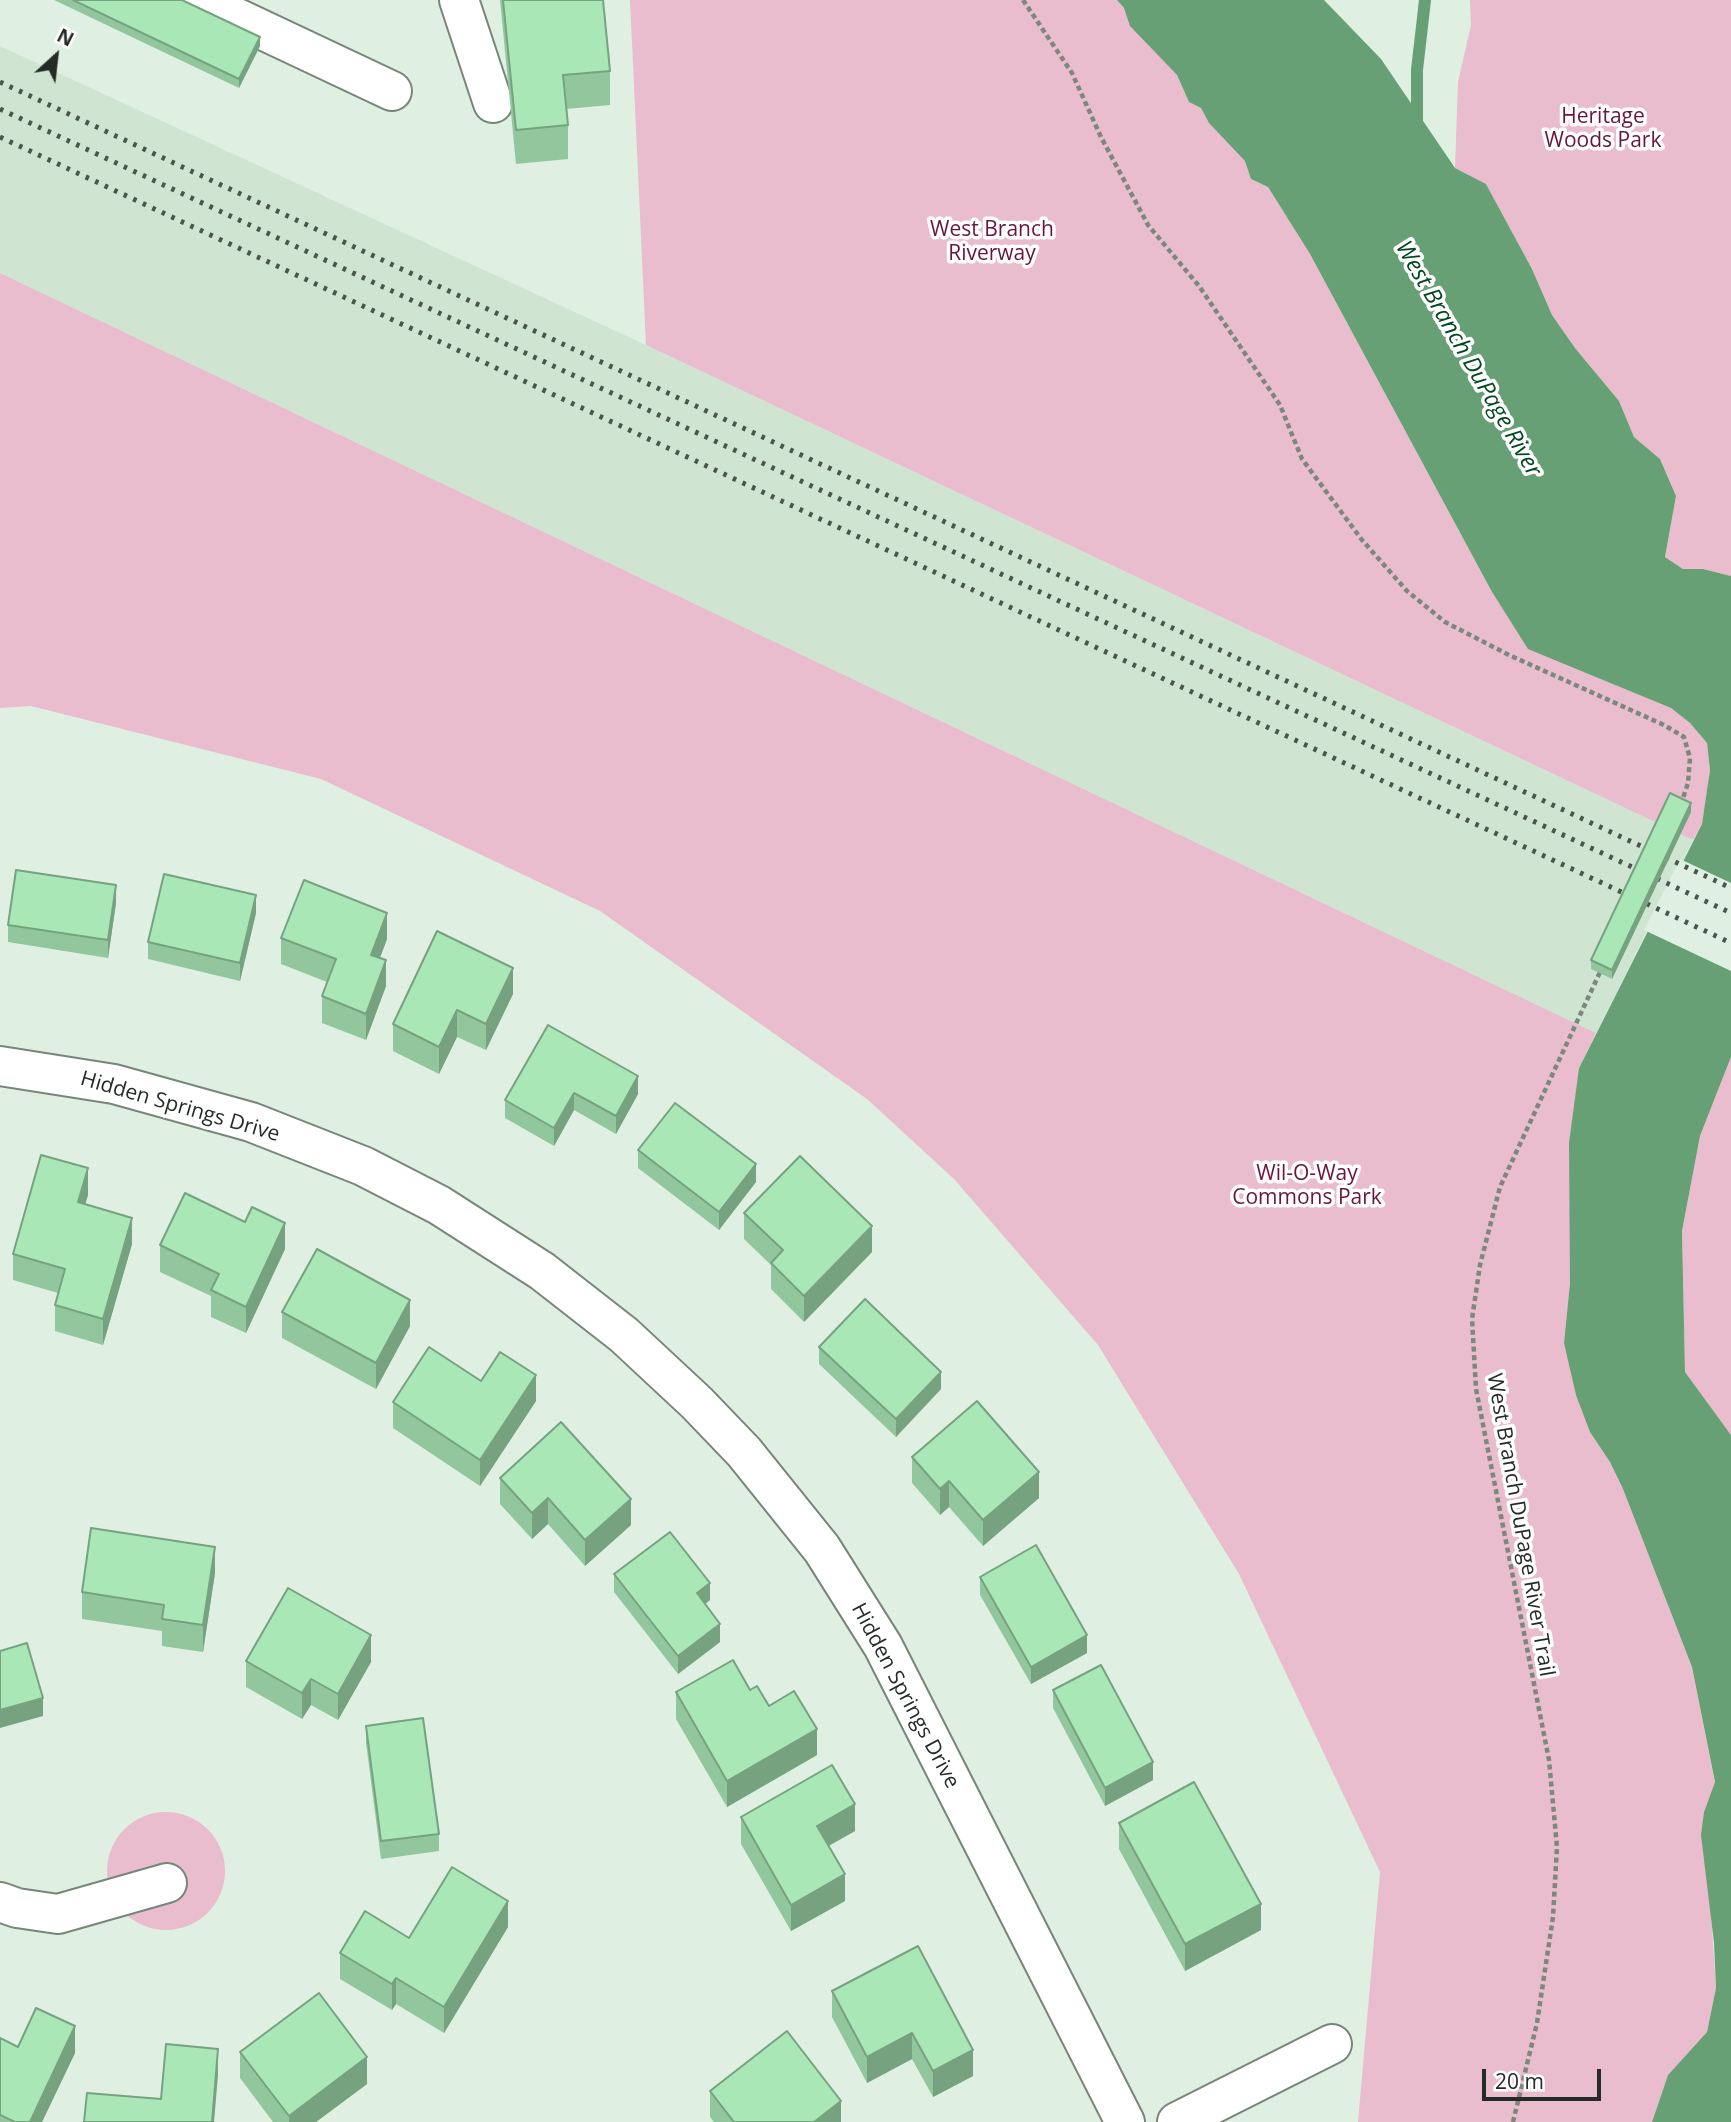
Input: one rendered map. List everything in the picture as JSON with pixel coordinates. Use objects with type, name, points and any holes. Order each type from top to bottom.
[{"type":"street","points":[[199,0],[392,91]]},
{"type":"street","points":[[459,0],[493,103]]},
{"type":"street","name":"Hidden Springs Drive","points":[[0,1066],[114,1084],[251,1122],[363,1166],[439,1205],[541,1271],[624,1335],[697,1403],[744,1452],[822,1549],[883,1646],[1125,2122]]},
{"type":"street","points":[[0,1902],[18,1908],[58,1914],[167,1883]]},
{"type":"street","points":[[1177,2122],[1332,2044]]},
{"type":"path","points":[[1023,0],[1072,73],[1101,137],[1148,225],[1199,286],[1280,405],[1302,459],[1362,540],[1407,591],[1444,622],[1509,655],[1664,724],[1684,737],[1690,758],[1689,783],[1680,807]]},
{"type":"path","name":"West Branch DuPage River Trail","points":[[1513,2122],[1537,2023],[1553,1917],[1557,1847],[1549,1760],[1476,1389],[1472,1319],[1480,1265],[1500,1187],[1607,957]]},
{"type":"shaded area","points":[[0,46],[646,345],[1693,840],[1596,1033],[0,273]]},
{"type":"green space","name":"West Branch Riverway","points":[[630,0],[1117,0],[1124,8],[1131,26],[1177,75],[1189,102],[1201,108],[1209,123],[1246,161],[1251,179],[1268,187],[1310,254],[1492,592],[1528,648],[1671,708],[1690,723],[1707,743],[1710,770],[1706,799],[1702,824],[1693,840],[646,345]]},
{"type":"green space","name":"Heritage Woods Park","points":[[1470,0],[1731,0],[1731,576],[1703,569],[1683,569],[1665,557],[1676,496],[1660,459],[1634,437],[1619,401],[1575,348],[1552,315],[1532,269],[1486,184],[1455,168],[1458,82],[1471,25]]},
{"type":"green space","name":"Wil-O-Way Commons Park","points":[[0,273],[1596,1033],[1579,1068],[1570,1283],[1564,1343],[1590,1432],[1610,1462],[1623,1489],[1692,1667],[1715,1783],[1704,1812],[1716,1988],[1707,2032],[1668,2075],[1652,2122],[1358,2122],[1380,1872],[1239,1574],[1098,1345],[954,1179],[867,1099],[600,911],[321,779],[31,706],[0,708]]},
{"type":"green space","points":[[1731,1057],[1731,1435],[1685,1372],[1682,1231],[1700,1136]]},
{"type":"green space","points":[[166,1812],[189,1816],[208,1829],[221,1848],[225,1871],[221,1894],[208,1913],[189,1926],[166,1930],[143,1926],[124,1913],[111,1894],[107,1871],[111,1848],[124,1829],[143,1816]]},
{"type":"water","name":"West Branch DuPage River","points":[[1117,0],[1324,0],[1381,59],[1455,168],[1486,184],[1532,269],[1552,315],[1575,348],[1619,401],[1634,437],[1660,459],[1676,496],[1665,557],[1683,569],[1703,569],[1731,576],[1731,1057],[1700,1136],[1682,1231],[1685,1372],[1731,1435],[1731,2122],[1652,2122],[1668,2075],[1707,2032],[1716,1988],[1714,1943],[1701,1835],[1704,1812],[1715,1782],[1692,1667],[1623,1489],[1610,1462],[1590,1432],[1576,1395],[1564,1343],[1570,1283],[1569,1143],[1579,1068],[1702,824],[1710,770],[1707,743],[1690,723],[1671,708],[1528,649],[1492,592],[1310,254],[1268,187],[1251,179],[1245,161],[1209,123],[1201,108],[1189,102],[1177,75],[1130,26],[1124,8]]},
{"type":"pier","points":[[1680,859],[1731,883],[1731,971],[1644,930]]},
{"type":"building","points":[[73,0],[182,0],[260,37],[239,79]]},
{"type":"building","points":[[503,0],[603,0],[610,71],[563,75],[568,125],[516,130]]},
{"type":"building","points":[[1670,793],[1691,803],[1612,970],[1591,960]]},
{"type":"building","points":[[16,870],[116,885],[108,940],[8,925]]},
{"type":"building","points":[[164,874],[256,895],[240,963],[148,942]]},
{"type":"building","points":[[304,880],[387,913],[371,955],[386,960],[366,1014],[322,996],[336,959],[281,938]]},
{"type":"building","points":[[437,931],[513,968],[486,1024],[457,1010],[439,1047],[393,1024]]},
{"type":"building","points":[[548,1025],[638,1076],[616,1116],[574,1093],[554,1128],[505,1100]]},
{"type":"building","points":[[675,1103],[756,1164],[719,1212],[638,1150]]},
{"type":"building","points":[[41,1155],[88,1168],[78,1202],[132,1218],[103,1319],[55,1305],[65,1269],[13,1254]]},
{"type":"building","points":[[800,1156],[872,1226],[804,1296],[771,1263],[783,1250],[744,1213]]},
{"type":"building","points":[[185,1193],[245,1222],[252,1207],[285,1223],[246,1307],[211,1290],[219,1274],[160,1245]]},
{"type":"building","points":[[317,1249],[410,1300],[376,1363],[282,1312]]},
{"type":"building","points":[[865,1299],[941,1372],[896,1419],[819,1347]]},
{"type":"building","points":[[429,1347],[481,1381],[500,1352],[536,1375],[480,1460],[393,1402]]},
{"type":"building","points":[[977,1401],[1039,1472],[983,1520],[949,1481],[940,1489],[912,1457]]},
{"type":"building","points":[[561,1422],[631,1499],[585,1540],[548,1498],[532,1513],[500,1478]]},
{"type":"building","points":[[91,1528],[215,1547],[203,1625],[162,1619],[164,1605],[82,1592]]},
{"type":"building","points":[[670,1532],[710,1583],[697,1593],[720,1624],[678,1656],[614,1574]]},
{"type":"building","points":[[1036,1545],[1087,1635],[1031,1667],[980,1577]]},
{"type":"building","points":[[288,1588],[371,1635],[338,1694],[311,1679],[302,1693],[246,1661]]},
{"type":"building","points":[[27,1643],[43,1698],[0,1710],[0,1651]]},
{"type":"building","points":[[733,1660],[750,1690],[757,1686],[769,1706],[794,1691],[817,1729],[727,1781],[676,1692]]},
{"type":"building","points":[[1101,1665],[1153,1762],[1105,1788],[1053,1690]]},
{"type":"building","points":[[423,1718],[439,1834],[381,1841],[366,1726]]},
{"type":"building","points":[[832,1765],[855,1804],[817,1826],[845,1874],[791,1905],[741,1817]]},
{"type":"building","points":[[1194,1782],[1261,1904],[1185,1944],[1119,1823]]},
{"type":"building","points":[[452,1867],[508,1901],[444,2007],[396,1978],[392,1984],[340,1953],[365,1911],[409,1938]]},
{"type":"building","points":[[918,1946],[973,2050],[933,2071],[912,2033],[867,2057],[832,1991]]},
{"type":"building","points":[[319,1993],[367,2057],[289,2116],[240,2052]]},
{"type":"building","points":[[36,2008],[75,2026],[30,2122],[15,2122],[0,2115],[0,2038],[18,2047]]},
{"type":"building","points":[[787,2031],[841,2101],[814,2122],[734,2122],[710,2091]]},
{"type":"building","points":[[166,2044],[218,2049],[212,2122],[84,2122],[87,2093],[161,2099]]},
{"type":"waterway","points":[[1417,129],[1417,70],[1425,0]]},
{"type":"railway","points":[[0,82],[1731,888]]},
{"type":"railway","points":[[0,109],[1731,913]]},
{"type":"railway","points":[[0,137],[1731,943]]}]
